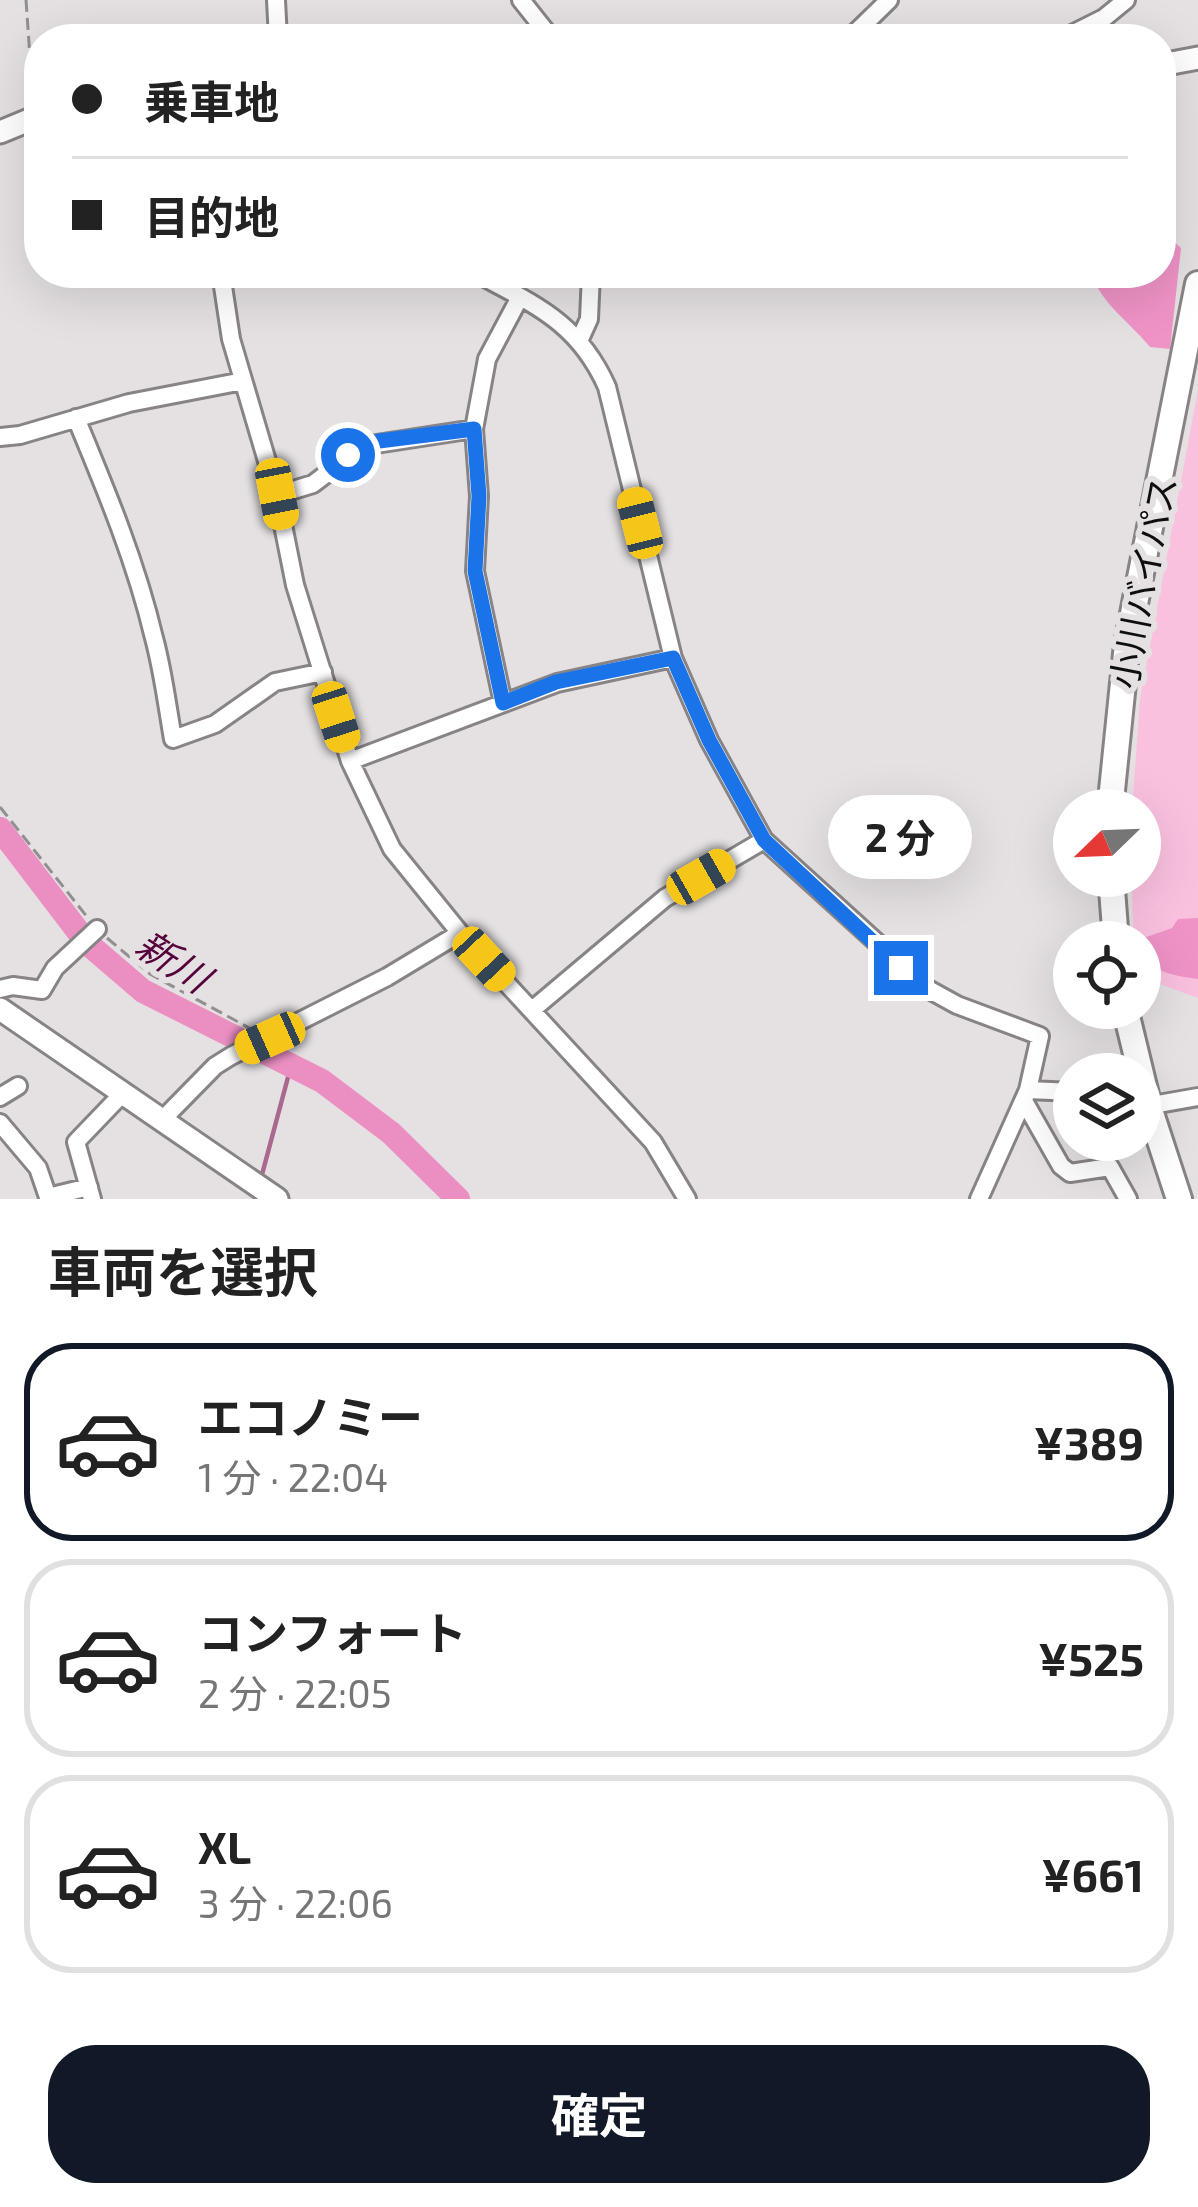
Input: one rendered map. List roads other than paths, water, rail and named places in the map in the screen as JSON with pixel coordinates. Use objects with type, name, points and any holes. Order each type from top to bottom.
[{"type":"highway","name":"小川バイパス","points":[[1112,789],[1127,644],[1198,284]]},
{"type":"highway","points":[[1161,1152],[1179,1199]]},
{"type":"main road","points":[[0,1009],[277,1199]]},
{"type":"street","points":[[521,0],[540,24]]},
{"type":"street","points":[[864,24],[889,0]]},
{"type":"street","points":[[1092,24],[1126,0]]},
{"type":"street","points":[[223,288],[231,339],[277,494],[295,585],[350,761],[392,849],[460,933],[653,1142],[687,1199]]},
{"type":"street","points":[[504,288],[552,315],[580,338],[607,387],[673,658],[709,740],[764,840],[928,989],[1040,1036],[1026,1095],[980,1199]]},
{"type":"street","points":[[580,338],[590,319],[591,288]]},
{"type":"street","points":[[503,703],[475,571],[479,496],[474,429],[487,359],[520,297]]},
{"type":"street","points":[[0,437],[243,380]]},
{"type":"street","points":[[76,418],[140,586],[172,739],[215,724],[275,682],[322,673]]},
{"type":"street","points":[[277,494],[313,484],[363,446],[474,429]]},
{"type":"street","points":[[350,761],[556,682],[673,658]]},
{"type":"street","points":[[532,1010],[665,898],[764,840]]},
{"type":"street","points":[[0,989],[42,990],[55,968],[97,929]]},
{"type":"street","points":[[162,1120],[215,1066],[387,977],[460,933]]},
{"type":"street","points":[[0,1097],[18,1086]]},
{"type":"street","points":[[0,1123],[38,1168],[48,1197],[91,1193],[76,1142],[123,1093]]},
{"type":"street","points":[[1026,1095],[1053,1093]]},
{"type":"street","points":[[1026,1095],[1070,1174],[1110,1167],[1128,1199]]},
{"type":"street","points":[[1161,1104],[1198,1097]]},
{"type":"waterway","name":"新川","points":[[0,829],[87,943],[143,991],[322,1081],[391,1133],[458,1199]]},
{"type":"waterway","points":[[260,1182],[291,1066]]}]
